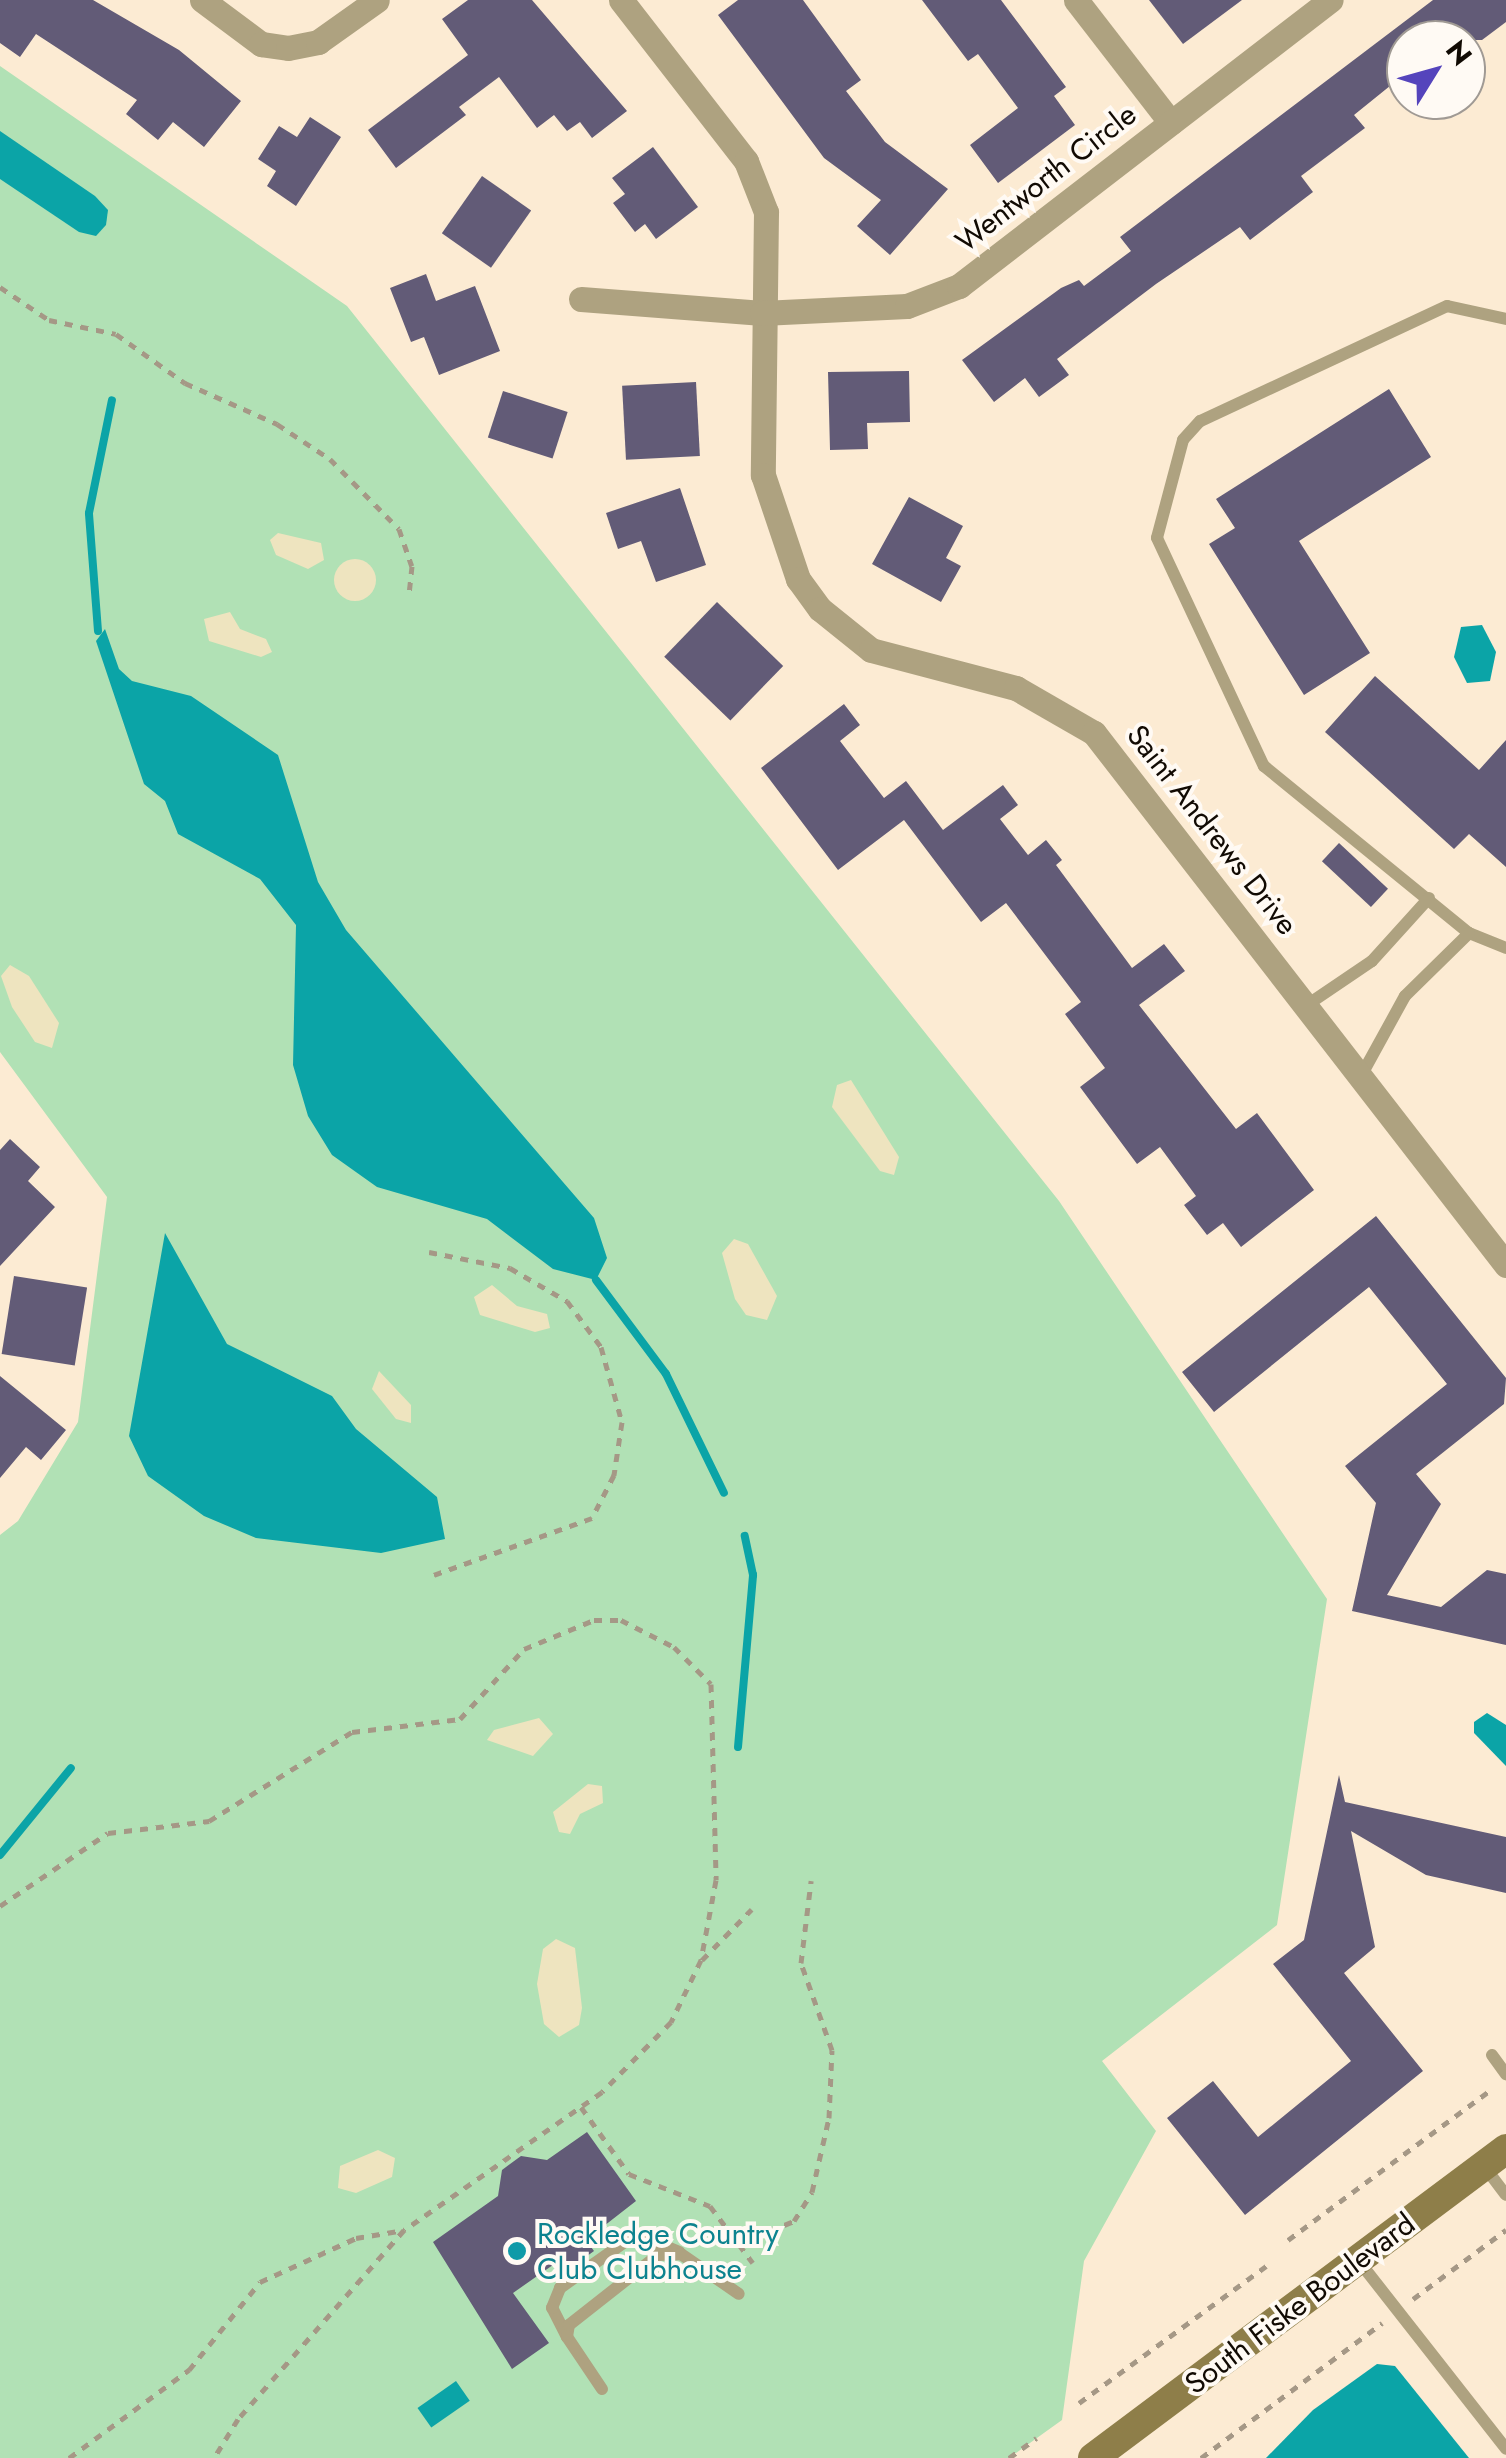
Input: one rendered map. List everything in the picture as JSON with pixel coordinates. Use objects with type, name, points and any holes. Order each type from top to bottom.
[{"type":"main road","name":"South Fiske Boulevard","points":[[1093,2458],[1495,2158]]},
{"type":"street","points":[[202,0],[261,44],[288,48],[318,42],[377,0]]},
{"type":"street","name":"Saint Andrews Drive","points":[[621,0],[746,161],[766,212],[762,313],[766,494],[780,544],[820,609],[872,650],[1016,688],[1094,733],[1506,1265]]},
{"type":"street","points":[[1076,0],[1171,123]]},
{"type":"street","name":"Wentworth Circle","points":[[581,299],[762,313],[907,306],[959,286],[1332,0]]},
{"type":"lane","points":[[1506,318],[1447,306],[1200,421],[1182,440],[1157,538],[1264,766],[1469,934],[1506,948]]},
{"type":"lane","points":[[1308,1006],[1372,961],[1428,898]]},
{"type":"lane","points":[[1361,1076],[1405,996],[1469,934]]},
{"type":"lane","points":[[1492,2055],[1506,2074]]},
{"type":"lane","points":[[1495,2158],[1506,2195]]},
{"type":"lane","points":[[602,2389],[567,2338],[551,2302],[560,2288],[636,2234],[681,2254],[739,2294]]},
{"type":"lane","points":[[567,2338],[576,2318],[658,2255],[681,2254]]},
{"type":"lane","points":[[1358,2260],[1506,2449]]},
{"type":"path","points":[[0,287],[49,320],[116,334],[185,384],[278,424],[342,468],[399,529],[412,566],[410,596]]},
{"type":"path","points":[[429,1252],[510,1268],[567,1300],[601,1347],[622,1422],[614,1475],[592,1518],[434,1575]]},
{"type":"path","points":[[0,1906],[108,1833],[209,1821],[352,1732],[460,1719],[524,1649],[614,1618],[687,1655],[711,1684],[716,1880],[701,1960],[671,2022],[581,2108],[404,2230],[238,2418],[214,2458]]},
{"type":"path","points":[[740,2243],[794,2221],[812,2192],[829,2118],[832,2050],[801,1963],[811,1881]]},
{"type":"path","points":[[701,1960],[752,1908]]},
{"type":"path","points":[[1288,2240],[1491,2090]]},
{"type":"path","points":[[581,2108],[629,2174],[699,2199],[740,2243],[752,2263]]},
{"type":"path","points":[[70,2458],[189,2370],[260,2282],[356,2238],[404,2230]]},
{"type":"path","points":[[1413,2299],[1506,2230]]},
{"type":"path","points":[[1079,2404],[1266,2266]]},
{"type":"path","points":[[1201,2458],[1382,2323]]},
{"type":"path","points":[[1009,2458],[1037,2438]]},
{"type":"green space","points":[[0,66],[347,306],[1059,1201],[1327,1599],[1277,1925],[1102,2061],[1156,2131],[1084,2261],[1062,2420],[1009,2458],[0,2458],[0,1535],[18,1521],[78,1422],[107,1197],[0,1052]]},
{"type":"sand","points":[[278,533],[321,543],[324,560],[308,569],[276,555],[270,540]]},
{"type":"sand","points":[[355,559],[370,565],[376,580],[370,595],[355,601],[340,595],[334,580],[340,565]]},
{"type":"sand","points":[[230,612],[240,629],[266,639],[272,652],[261,657],[209,641],[204,619]]},
{"type":"sand","points":[[10,965],[29,976],[59,1023],[52,1048],[35,1042],[12,1007],[1,976]]},
{"type":"sand","points":[[851,1080],[899,1157],[894,1175],[880,1171],[832,1107],[837,1085]]},
{"type":"sand","points":[[734,1239],[748,1244],[777,1296],[767,1320],[746,1315],[735,1299],[722,1253]]},
{"type":"sand","points":[[492,1285],[517,1306],[547,1314],[550,1328],[535,1332],[480,1315],[474,1297]]},
{"type":"sand","points":[[379,1371],[411,1405],[411,1423],[396,1419],[372,1389]]},
{"type":"sand","points":[[539,1718],[553,1734],[533,1756],[487,1740],[494,1730]]},
{"type":"sand","points":[[588,1784],[602,1786],[603,1803],[580,1814],[570,1834],[559,1832],[553,1812]]},
{"type":"sand","points":[[556,1939],[575,1948],[582,2008],[579,2025],[559,2037],[544,2024],[537,1984],[543,1949]]},
{"type":"sand","points":[[378,2150],[395,2158],[392,2177],[356,2193],[338,2188],[340,2166]]},
{"type":"water","points":[[0,131],[95,196],[108,210],[106,225],[96,236],[79,232],[0,179]]},
{"type":"water","points":[[1482,625],[1496,652],[1490,681],[1467,683],[1454,657],[1461,627]]},
{"type":"water","points":[[105,629],[119,669],[132,681],[191,696],[278,755],[318,882],[346,930],[594,1218],[607,1258],[596,1280],[553,1269],[487,1219],[377,1187],[332,1155],[308,1116],[293,1065],[296,925],[260,879],[178,834],[165,801],[144,784],[96,641]]},
{"type":"water","points":[[165,1233],[227,1344],[332,1396],[356,1429],[437,1497],[445,1539],[381,1553],[256,1538],[204,1516],[148,1476],[129,1436]]},
{"type":"water","points":[[1487,1713],[1506,1725],[1506,1766],[1474,1733],[1474,1722]]},
{"type":"water","points":[[1377,2364],[1395,2366],[1469,2458],[1266,2458],[1313,2410]]},
{"type":"water","points":[[456,2381],[470,2401],[431,2428],[417,2408]]},
{"type":"building","points":[[0,0],[93,0],[179,50],[241,101],[204,147],[173,122],[158,140],[126,114],[137,100],[36,34],[20,57],[0,43]]},
{"type":"building","points":[[468,0],[532,0],[627,111],[592,138],[580,122],[567,131],[554,115],[537,128],[499,77],[459,107],[466,115],[396,168],[368,130],[468,55],[442,19]]},
{"type":"building","points":[[738,0],[803,0],[861,80],[846,91],[885,142],[948,189],[890,255],[857,226],[881,200],[824,158],[718,15]]},
{"type":"building","points":[[922,0],[1001,0],[1066,87],[1054,96],[1075,125],[998,183],[970,145],[1018,108],[978,54],[968,61]]},
{"type":"building","points":[[1149,0],[1242,0],[1183,44]]},
{"type":"building","points":[[1433,0],[1506,0],[1506,22],[1486,37],[1486,20],[1407,20]]},
{"type":"building","points":[[1386,36],[1386,89],[1354,115],[1365,128],[1301,176],[1313,192],[1250,240],[1240,227],[1156,284],[1057,359],[1069,375],[1039,397],[1025,378],[994,402],[962,360],[1061,288],[1079,280],[1084,286],[1131,251],[1120,237]]},
{"type":"building","points":[[310,117],[341,137],[296,206],[267,186],[276,171],[258,159],[279,126],[297,137]]},
{"type":"building","points":[[653,147],[698,207],[656,239],[645,224],[635,232],[613,203],[625,194],[612,178]]},
{"type":"building","points":[[482,176],[531,210],[491,268],[442,233]]},
{"type":"building","points":[[426,274],[436,301],[475,286],[500,351],[439,375],[424,337],[411,342],[390,288]]},
{"type":"building","points":[[909,371],[910,422],[867,423],[868,449],[830,450],[828,372]]},
{"type":"building","points":[[696,382],[700,456],[626,460],[622,386]]},
{"type":"building","points":[[1389,389],[1431,457],[1299,541],[1370,653],[1304,695],[1209,544],[1235,528],[1216,499]]},
{"type":"building","points":[[503,391],[568,412],[553,459],[488,438]]},
{"type":"building","points":[[680,488],[706,565],[656,582],[641,541],[618,549],[606,513]]},
{"type":"building","points":[[909,497],[963,526],[946,558],[961,566],[941,602],[872,564]]},
{"type":"building","points":[[717,602],[783,666],[730,721],[664,657]]},
{"type":"building","points":[[1375,676],[1479,770],[1506,740],[1506,867],[1469,834],[1454,849],[1325,732]]},
{"type":"building","points":[[844,704],[860,725],[840,741],[884,798],[906,781],[943,830],[1003,785],[1018,805],[1000,819],[1028,855],[1046,840],[1062,860],[1056,865],[1132,968],[1164,944],[1185,971],[1139,1005],[1236,1129],[1257,1113],[1314,1190],[1241,1247],[1223,1223],[1207,1235],[1184,1205],[1196,1196],[1160,1147],[1137,1164],[1080,1087],[1105,1068],[1065,1014],[1081,1002],[1006,903],[981,922],[904,820],[838,870],[761,768]]},
{"type":"building","points":[[1339,843],[1388,889],[1371,907],[1322,861]]},
{"type":"building","points":[[10,1139],[40,1167],[28,1181],[55,1207],[0,1266],[0,1150]]},
{"type":"building","points":[[1376,1216],[1506,1378],[1504,1404],[1416,1474],[1441,1504],[1387,1595],[1441,1607],[1487,1570],[1506,1574],[1506,1645],[1352,1611],[1376,1503],[1345,1466],[1447,1384],[1369,1287],[1214,1412],[1182,1372]]},
{"type":"building","points":[[14,1276],[87,1288],[75,1366],[2,1354]]},
{"type":"building","points":[[0,1376],[66,1430],[41,1460],[26,1447],[0,1478]]},
{"type":"building","points":[[1339,1775],[1345,1802],[1506,1837],[1506,1893],[1426,1875],[1351,1831],[1375,1947],[1344,1973],[1423,2071],[1245,2215],[1167,2118],[1213,2081],[1258,2137],[1351,2061],[1273,1964],[1304,1940]]},
{"type":"building","name":"Rockledge Country Club Clubhouse","points":[[587,2132],[636,2201],[586,2240],[594,2251],[568,2270],[560,2260],[513,2293],[549,2343],[512,2369],[433,2242],[498,2196],[502,2170],[521,2156],[547,2160]]},
{"type":"waterway","points":[[98,631],[89,513],[112,400]]},
{"type":"waterway","points":[[596,1280],[666,1374],[724,1493]]},
{"type":"waterway","points":[[738,1747],[753,1575],[745,1536]]},
{"type":"waterway","points":[[0,1855],[71,1768]]},
{"type":"place","name":"Rockledge Country Club Clubhouse","points":[[517,2251]]}]
